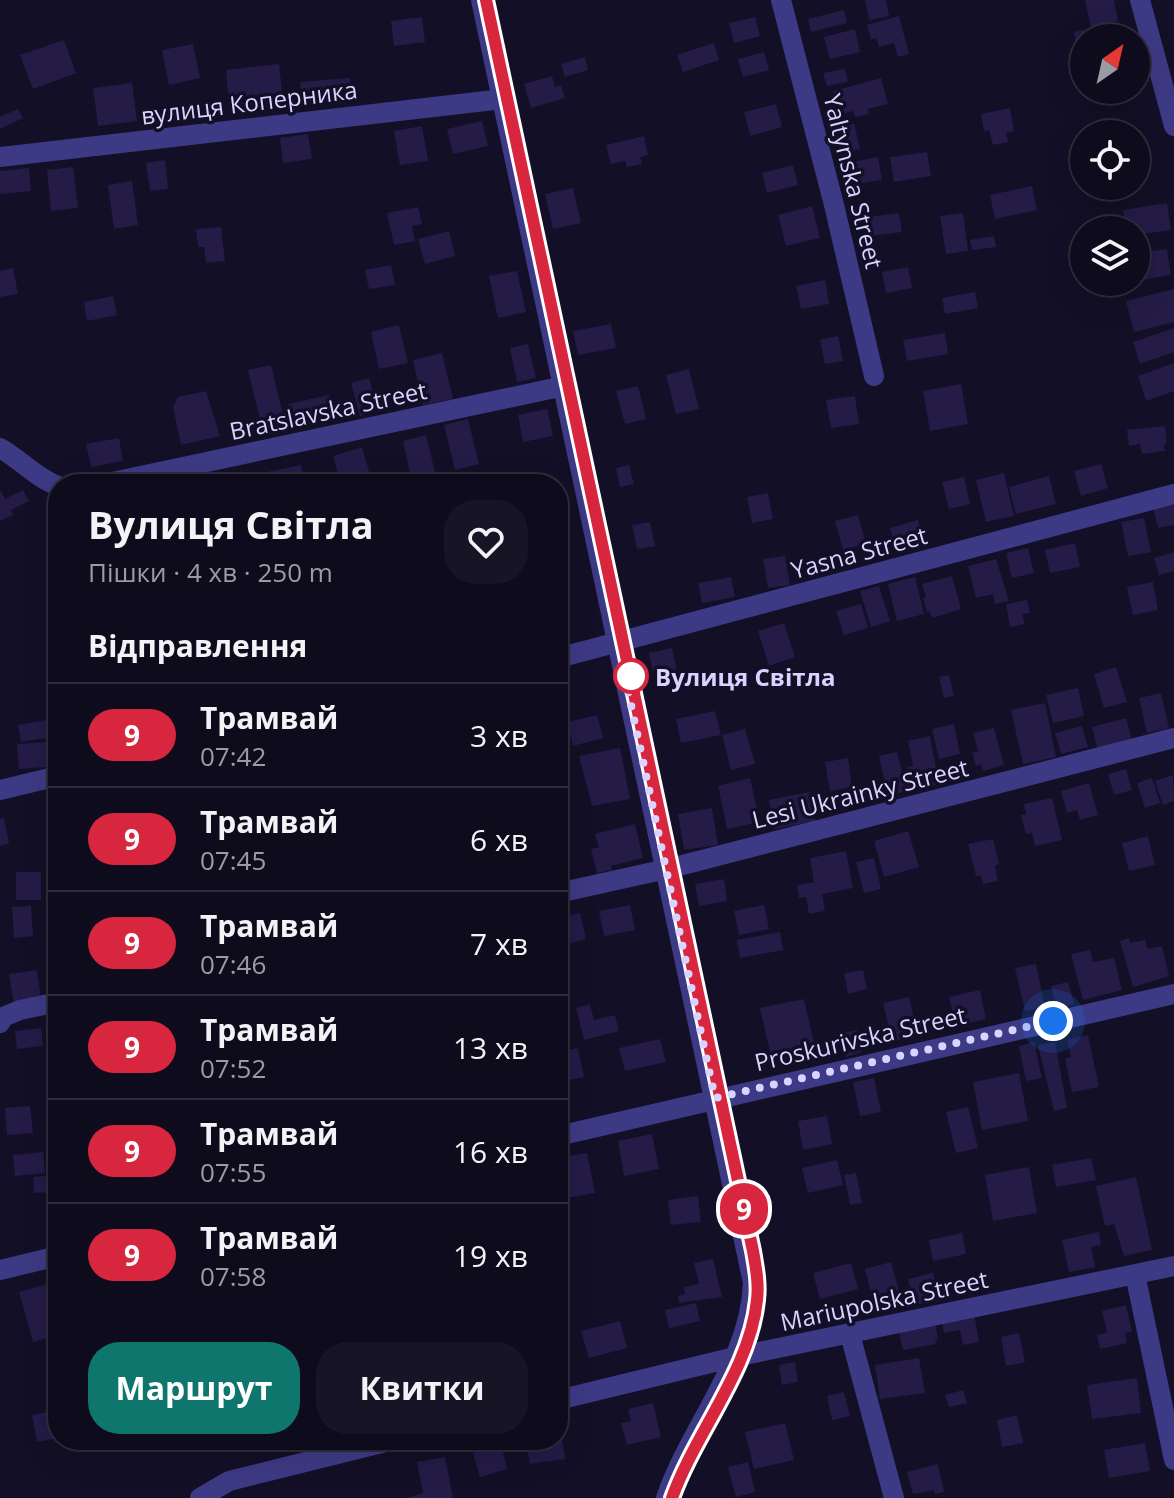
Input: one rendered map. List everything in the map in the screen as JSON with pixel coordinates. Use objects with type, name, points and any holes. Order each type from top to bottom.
[{"type":"street","points":[[481,0],[753,1283],[749,1317],[735,1357],[666,1498]]},
{"type":"street","name":"Yaltynska Street","points":[[781,0],[874,376]]},
{"type":"street","points":[[1140,0],[1174,126]]},
{"type":"street","name":"вулиця Коперника","points":[[0,157],[503,99]]},
{"type":"street","name":"Bratslavska Street","points":[[150,474],[564,386]]},
{"type":"street","points":[[0,448],[20,459],[48,483]]},
{"type":"street","name":"Yasna Street","points":[[568,656],[1174,494]]},
{"type":"street","name":"Lesi Ukrainky Street","points":[[568,891],[666,869],[1174,738]]},
{"type":"street","points":[[0,790],[48,778]]},
{"type":"street","name":"Proskurivska Street","points":[[568,1134],[1174,994]]},
{"type":"street","points":[[0,1023],[3,1017],[20,1010],[48,1004]]},
{"type":"street","points":[[0,1270],[48,1258]]},
{"type":"street","name":"Mariupolska Street","points":[[568,1398],[735,1357],[1174,1266]]},
{"type":"street","points":[[1135,1274],[1174,1460]]},
{"type":"street","points":[[850,1334],[894,1498]]},
{"type":"street","points":[[200,1498],[229,1481],[354,1450]]},
{"type":"building","points":[[865,0],[886,0],[889,16],[869,20]]},
{"type":"building","points":[[1085,0],[1114,0],[1118,21],[1090,24]]},
{"type":"building","points":[[844,10],[847,23],[811,32],[808,19]]},
{"type":"building","points":[[899,16],[909,54],[898,57],[894,43],[879,47],[876,38],[871,39],[867,25]]},
{"type":"building","points":[[422,17],[425,42],[394,46],[391,21]]},
{"type":"building","points":[[755,17],[760,36],[734,43],[729,23]]},
{"type":"building","points":[[855,29],[860,52],[830,59],[824,37]]},
{"type":"building","points":[[64,40],[76,73],[33,89],[20,55]]},
{"type":"building","points":[[714,43],[719,60],[683,72],[677,55]]},
{"type":"building","points":[[193,44],[200,78],[169,85],[162,50]]},
{"type":"building","points":[[764,52],[769,70],[743,77],[738,59]]},
{"type":"building","points":[[585,57],[588,70],[565,77],[561,64]]},
{"type":"building","points":[[279,64],[284,107],[230,113],[226,70]]},
{"type":"building","points":[[845,69],[848,82],[827,86],[823,73]]},
{"type":"building","points":[[552,76],[555,87],[561,85],[565,98],[531,108],[524,84]]},
{"type":"building","points":[[350,78],[352,100],[303,104],[300,82]]},
{"type":"building","points":[[881,78],[888,104],[868,109],[869,114],[855,117],[853,111],[839,115],[833,91]]},
{"type":"building","points":[[132,83],[137,121],[98,126],[93,88]]},
{"type":"building","points":[[776,104],[782,127],[750,136],[744,112]]},
{"type":"building","points":[[1010,108],[1014,131],[1006,133],[1008,142],[993,145],[989,130],[984,131],[981,114]]},
{"type":"building","points":[[18,109],[23,118],[0,129],[0,117]]},
{"type":"building","points":[[482,121],[488,146],[453,154],[447,129]]},
{"type":"building","points":[[854,123],[860,149],[839,154],[833,128]]},
{"type":"building","points":[[422,126],[428,161],[400,165],[394,131]]},
{"type":"building","points":[[308,134],[312,159],[283,163],[280,138]]},
{"type":"building","points":[[644,136],[648,155],[640,157],[642,164],[627,167],[625,161],[611,164],[606,145]]},
{"type":"building","points":[[927,152],[931,176],[894,182],[890,157]]},
{"type":"building","points":[[878,157],[882,180],[855,184],[851,162]]},
{"type":"building","points":[[165,160],[168,189],[150,191],[146,163]]},
{"type":"building","points":[[793,165],[798,185],[767,193],[762,173]]},
{"type":"building","points":[[73,167],[78,208],[51,211],[47,170]]},
{"type":"building","points":[[29,168],[31,191],[0,194],[0,171]]},
{"type":"building","points":[[132,181],[138,225],[114,229],[108,185]]},
{"type":"building","points":[[1032,186],[1037,210],[995,219],[990,195]]},
{"type":"building","points":[[573,188],[581,223],[553,229],[545,194]]},
{"type":"building","points":[[1167,203],[1171,230],[1150,233],[1150,216],[1124,216],[1123,210]]},
{"type":"building","points":[[812,206],[820,238],[786,246],[778,215]]},
{"type":"building","points":[[418,207],[422,224],[412,226],[415,241],[394,245],[387,213]]},
{"type":"building","points":[[899,213],[902,232],[870,236],[867,217]]},
{"type":"building","points":[[963,213],[968,251],[946,254],[940,216]]},
{"type":"building","points":[[221,227],[225,261],[206,263],[204,247],[198,247],[196,229]]},
{"type":"building","points":[[449,231],[455,256],[425,264],[418,239]]},
{"type":"building","points":[[994,236],[996,247],[972,250],[970,240]]},
{"type":"building","points":[[1167,249],[1171,275],[1150,278],[1150,251]]},
{"type":"building","points":[[391,265],[395,285],[369,289],[365,270]]},
{"type":"building","points":[[908,267],[912,288],[886,293],[882,272]]},
{"type":"building","points":[[13,268],[18,294],[0,297],[0,271]]},
{"type":"building","points":[[517,271],[526,312],[498,318],[489,276]]},
{"type":"building","points":[[825,280],[829,304],[801,309],[796,286]]},
{"type":"building","points":[[1174,289],[1174,322],[1134,332],[1126,301]]},
{"type":"building","points":[[975,292],[978,308],[945,314],[942,298]]},
{"type":"building","points":[[113,296],[117,315],[87,321],[84,302]]},
{"type":"building","points":[[611,324],[616,348],[578,355],[573,331]]},
{"type":"building","points":[[399,325],[408,363],[379,369],[371,332]]},
{"type":"building","points":[[1174,328],[1174,352],[1140,364],[1133,342]]},
{"type":"building","points":[[945,333],[948,354],[907,361],[903,340]]},
{"type":"building","points":[[838,336],[843,361],[825,364],[820,340]]},
{"type":"building","points":[[528,344],[536,378],[517,382],[510,348]]},
{"type":"building","points":[[442,353],[453,399],[423,405],[413,360]]},
{"type":"building","points":[[1174,363],[1174,391],[1146,401],[1138,376]]},
{"type":"building","points":[[271,365],[287,431],[264,436],[248,370]]},
{"type":"building","points":[[689,369],[699,409],[676,414],[666,375]]},
{"type":"building","points":[[369,378],[378,411],[360,416],[351,383]]},
{"type":"building","points":[[961,384],[968,424],[930,431],[923,391]]},
{"type":"building","points":[[638,386],[646,419],[625,424],[616,391]]},
{"type":"building","points":[[206,391],[220,436],[181,445],[173,407],[178,397]]},
{"type":"building","points":[[329,395],[335,419],[294,428],[288,404]]},
{"type":"building","points":[[855,396],[859,424],[831,428],[826,400]]},
{"type":"building","points":[[547,409],[553,436],[523,442],[518,415]]},
{"type":"building","points":[[468,419],[479,464],[455,470],[444,425]]},
{"type":"building","points":[[1165,426],[1165,451],[1142,454],[1140,444],[1129,446],[1127,430]]},
{"type":"building","points":[[426,435],[435,472],[410,474],[403,441]]},
{"type":"building","points":[[119,438],[123,461],[91,467],[86,444]]},
{"type":"building","points":[[362,447],[370,474],[338,474],[333,456]]},
{"type":"building","points":[[1101,464],[1108,488],[1081,496],[1074,471]]},
{"type":"building","points":[[301,465],[303,474],[262,474]]},
{"type":"building","points":[[629,465],[634,484],[620,487],[616,468]]},
{"type":"building","points":[[1004,473],[1014,516],[986,522],[976,480]]},
{"type":"building","points":[[1049,476],[1056,504],[1016,514],[1009,487]]},
{"type":"building","points":[[964,477],[970,504],[949,509],[942,482]]},
{"type":"building","points":[[0,490],[5,499],[23,490],[29,501],[11,510],[13,515],[0,521]]},
{"type":"building","points":[[768,493],[773,519],[752,523],[747,497]]},
{"type":"building","points":[[1174,502],[1174,525],[1158,528],[1153,507]]},
{"type":"building","points":[[858,515],[866,544],[843,550],[835,521]]},
{"type":"building","points":[[1144,518],[1151,552],[1128,556],[1121,522]]},
{"type":"building","points":[[918,520],[925,545],[897,553],[890,528]]},
{"type":"building","points":[[650,522],[655,546],[637,549],[632,525]]},
{"type":"building","points":[[1075,543],[1080,567],[1050,573],[1045,550]]},
{"type":"building","points":[[1028,548],[1034,573],[1012,578],[1006,553]]},
{"type":"building","points":[[1174,552],[1174,571],[1159,575],[1154,558]]},
{"type":"building","points":[[785,556],[790,585],[768,588],[763,559]]},
{"type":"building","points":[[996,559],[1009,601],[995,604],[993,594],[976,598],[968,566]]},
{"type":"building","points":[[952,576],[961,609],[932,618],[930,611],[927,612],[922,584]]},
{"type":"building","points":[[731,577],[735,597],[702,603],[698,583]]},
{"type":"building","points":[[915,577],[924,614],[897,621],[888,584]]},
{"type":"building","points":[[1153,582],[1158,610],[1133,615],[1127,587]]},
{"type":"building","points":[[879,586],[890,621],[871,627],[860,591]]},
{"type":"building","points":[[1027,600],[1030,613],[1022,614],[1025,624],[1010,627],[1006,604]]},
{"type":"building","points":[[861,604],[868,628],[844,635],[836,611]]},
{"type":"building","points":[[784,623],[795,657],[769,666],[758,631]]},
{"type":"building","points":[[672,648],[679,679],[656,684],[649,653]]},
{"type":"building","points":[[1116,667],[1127,702],[1104,708],[1094,674]]},
{"type":"building","points":[[949,675],[954,696],[944,698],[939,677]]},
{"type":"building","points":[[1078,688],[1084,716],[1053,723],[1046,695]]},
{"type":"building","points":[[1161,693],[1169,728],[1147,733],[1139,698]]},
{"type":"building","points":[[1045,703],[1056,757],[1023,764],[1011,710]]},
{"type":"building","points":[[715,711],[721,735],[681,743],[676,719]]},
{"type":"building","points":[[597,715],[603,738],[573,746],[568,722]]},
{"type":"building","points":[[1126,718],[1133,743],[1098,752],[1092,727]]},
{"type":"building","points":[[48,720],[48,738],[21,742],[18,725]]},
{"type":"building","points":[[954,724],[960,754],[939,759],[932,729]]},
{"type":"building","points":[[1082,726],[1088,747],[1061,754],[1055,733]]},
{"type":"building","points":[[994,728],[1004,765],[983,771],[981,764],[976,766],[972,753],[978,751],[973,733]]},
{"type":"building","points":[[745,729],[755,764],[731,770],[722,735]]},
{"type":"building","points":[[930,736],[939,784],[918,788],[916,779],[910,780],[907,767],[913,766],[908,741]]},
{"type":"building","points":[[48,742],[48,767],[19,769],[17,744]]},
{"type":"building","points":[[620,748],[630,799],[592,806],[579,756]]},
{"type":"building","points":[[897,752],[907,791],[888,796],[879,756]]},
{"type":"building","points":[[848,758],[852,787],[830,791],[825,762]]},
{"type":"building","points":[[1126,769],[1132,790],[1114,795],[1108,774]]},
{"type":"building","points":[[1173,775],[1174,801],[1163,805],[1155,781]]},
{"type":"building","points":[[750,778],[760,822],[727,829],[718,786]]},
{"type":"building","points":[[1152,778],[1160,803],[1145,808],[1137,783]]},
{"type":"building","points":[[1089,783],[1098,815],[1080,820],[1077,810],[1067,813],[1061,791]]},
{"type":"building","points":[[809,792],[815,821],[774,829],[769,800]]},
{"type":"building","points":[[1052,798],[1062,840],[1035,846],[1032,833],[1026,834],[1021,815],[1026,814],[1024,804]]},
{"type":"building","points":[[712,808],[718,845],[684,850],[678,814]]},
{"type":"building","points":[[4,818],[9,843],[0,846],[0,819]]},
{"type":"building","points":[[635,824],[643,858],[597,873],[591,849],[599,847],[595,834]]},
{"type":"building","points":[[908,831],[919,867],[884,877],[874,841]]},
{"type":"building","points":[[1148,836],[1155,865],[1129,871],[1122,843]]},
{"type":"building","points":[[993,839],[999,864],[995,866],[998,881],[983,884],[981,875],[976,876],[968,844]]},
{"type":"building","points":[[846,851],[853,888],[822,894],[825,911],[809,914],[806,897],[799,898],[797,885],[814,882],[810,858]]},
{"type":"building","points":[[874,858],[881,889],[864,893],[856,862]]},
{"type":"building","points":[[16,872],[41,872],[41,900],[16,900]]},
{"type":"building","points":[[724,879],[727,901],[699,906],[695,884]]},
{"type":"building","points":[[630,905],[635,930],[604,936],[599,911]]},
{"type":"building","points":[[764,905],[769,929],[739,935],[734,911]]},
{"type":"building","points":[[31,906],[33,936],[14,938],[12,907]]},
{"type":"building","points":[[580,913],[586,939],[568,944],[568,916]]},
{"type":"building","points":[[780,932],[783,950],[740,958],[737,940]]},
{"type":"building","points":[[1129,938],[1130,943],[1145,940],[1148,949],[1162,946],[1169,976],[1133,987],[1120,941]]},
{"type":"building","points":[[1090,950],[1093,962],[1114,958],[1122,990],[1083,1000],[1071,954]]},
{"type":"building","points":[[1036,964],[1045,1007],[1025,1011],[1015,968]]},
{"type":"building","points":[[37,970],[41,999],[14,1004],[9,974]]},
{"type":"building","points":[[863,970],[867,989],[848,994],[844,973]]},
{"type":"building","points":[[1068,982],[1074,1004],[1057,1009],[1051,986]]},
{"type":"building","points":[[980,990],[986,1019],[956,1026],[949,997]]},
{"type":"building","points":[[909,997],[918,1036],[892,1041],[883,1003]]},
{"type":"building","points":[[804,999],[816,1052],[786,1058],[784,1049],[770,1052],[760,1008]]},
{"type":"building","points":[[590,1004],[594,1020],[615,1015],[619,1031],[584,1040],[576,1008]]},
{"type":"building","points":[[41,1028],[43,1046],[17,1049],[15,1031]]},
{"type":"building","points":[[857,1030],[862,1052],[846,1057],[840,1034]]},
{"type":"building","points":[[1088,1035],[1099,1087],[1072,1092],[1065,1059],[1071,1057],[1067,1040]]},
{"type":"building","points":[[660,1039],[666,1062],[625,1071],[619,1048]]},
{"type":"building","points":[[1034,1042],[1042,1078],[1026,1081],[1019,1046]]},
{"type":"building","points":[[1055,1042],[1067,1108],[1054,1111],[1038,1045]]},
{"type":"building","points":[[578,1048],[584,1077],[568,1080],[568,1050]]},
{"type":"building","points":[[1019,1073],[1028,1121],[982,1130],[973,1082]]},
{"type":"building","points":[[874,1078],[881,1112],[860,1116],[853,1082]]},
{"type":"building","points":[[30,1106],[33,1133],[7,1135],[5,1108]]},
{"type":"building","points":[[968,1107],[978,1148],[956,1153],[946,1112]]},
{"type":"building","points":[[827,1116],[832,1144],[803,1150],[798,1121]]},
{"type":"building","points":[[652,1134],[659,1169],[624,1176],[618,1141]]},
{"type":"building","points":[[43,1152],[45,1173],[15,1176],[13,1155]]},
{"type":"building","points":[[587,1153],[595,1193],[568,1198],[568,1156]]},
{"type":"building","points":[[1091,1158],[1096,1180],[1056,1187],[1052,1165]]},
{"type":"building","points":[[837,1160],[843,1185],[808,1193],[802,1168]]},
{"type":"building","points":[[1029,1167],[1037,1213],[993,1221],[985,1175]]},
{"type":"building","points":[[856,1173],[862,1203],[850,1205],[844,1175]]},
{"type":"building","points":[[48,1176],[48,1192],[34,1193],[33,1177]]},
{"type":"building","points":[[1136,1177],[1152,1250],[1124,1256],[1114,1224],[1105,1226],[1096,1186]]},
{"type":"building","points":[[698,1196],[701,1222],[671,1225],[668,1200]]},
{"type":"building","points":[[1099,1232],[1101,1245],[1091,1247],[1095,1267],[1069,1272],[1062,1240]]},
{"type":"building","points":[[962,1233],[966,1254],[933,1261],[929,1240]]},
{"type":"building","points":[[713,1259],[722,1297],[679,1303],[678,1296],[685,1294],[684,1287],[699,1284],[694,1263]]},
{"type":"building","points":[[891,1262],[902,1301],[875,1308],[865,1269]]},
{"type":"building","points":[[851,1263],[858,1289],[820,1299],[813,1273]]},
{"type":"building","points":[[933,1273],[939,1300],[914,1305],[908,1279]]},
{"type":"building","points":[[48,1284],[48,1338],[33,1342],[19,1292]]},
{"type":"building","points":[[696,1303],[700,1321],[669,1328],[665,1310]]},
{"type":"building","points":[[1126,1305],[1132,1332],[1125,1333],[1127,1343],[1100,1349],[1097,1335],[1107,1332],[1102,1311]]},
{"type":"building","points":[[974,1313],[979,1342],[963,1345],[960,1330],[944,1333],[941,1318]]},
{"type":"building","points":[[620,1321],[627,1348],[589,1358],[581,1331]]},
{"type":"building","points":[[935,1322],[936,1344],[903,1350],[898,1329]]},
{"type":"building","points":[[1019,1333],[1025,1362],[1006,1366],[1001,1337]]},
{"type":"building","points":[[919,1358],[925,1393],[880,1399],[875,1365]]},
{"type":"building","points":[[795,1362],[798,1382],[782,1385],[779,1365]]},
{"type":"building","points":[[1137,1378],[1141,1413],[1092,1419],[1087,1385]]},
{"type":"building","points":[[963,1390],[967,1403],[949,1407],[945,1395]]},
{"type":"building","points":[[844,1392],[850,1416],[832,1420],[827,1396]]},
{"type":"building","points":[[653,1403],[661,1437],[627,1445],[621,1423],[631,1421],[628,1409]]},
{"type":"building","points":[[48,1412],[48,1440],[37,1442],[32,1415]]},
{"type":"building","points":[[1017,1415],[1023,1443],[1002,1447],[997,1420]]},
{"type":"building","points":[[785,1423],[794,1460],[754,1469],[745,1432]]},
{"type":"building","points":[[1145,1443],[1150,1471],[1109,1478],[1104,1450]]},
{"type":"building","points":[[502,1450],[507,1469],[480,1477],[473,1453]]},
{"type":"building","points":[[528,1450],[564,1450],[565,1459],[530,1464]]},
{"type":"building","points":[[445,1457],[453,1498],[407,1498],[423,1493],[417,1462]]},
{"type":"building","points":[[748,1462],[755,1492],[736,1497],[728,1467]]},
{"type":"building","points":[[938,1464],[944,1492],[935,1494],[934,1490],[913,1494],[907,1472]]},
{"type":"tram line","points":[[486,0],[758,1283],[755,1312],[747,1340],[672,1498]]},
{"type":"tram line","name":"9","points":[[486,0],[758,1283],[755,1314],[747,1342],[672,1498]]},
{"type":"place","name":"Вулиця Світла","points":[[631,676]]},
{"type":"route","points":[[631,676],[624,672],[715,1098],[1053,1021]]}]
